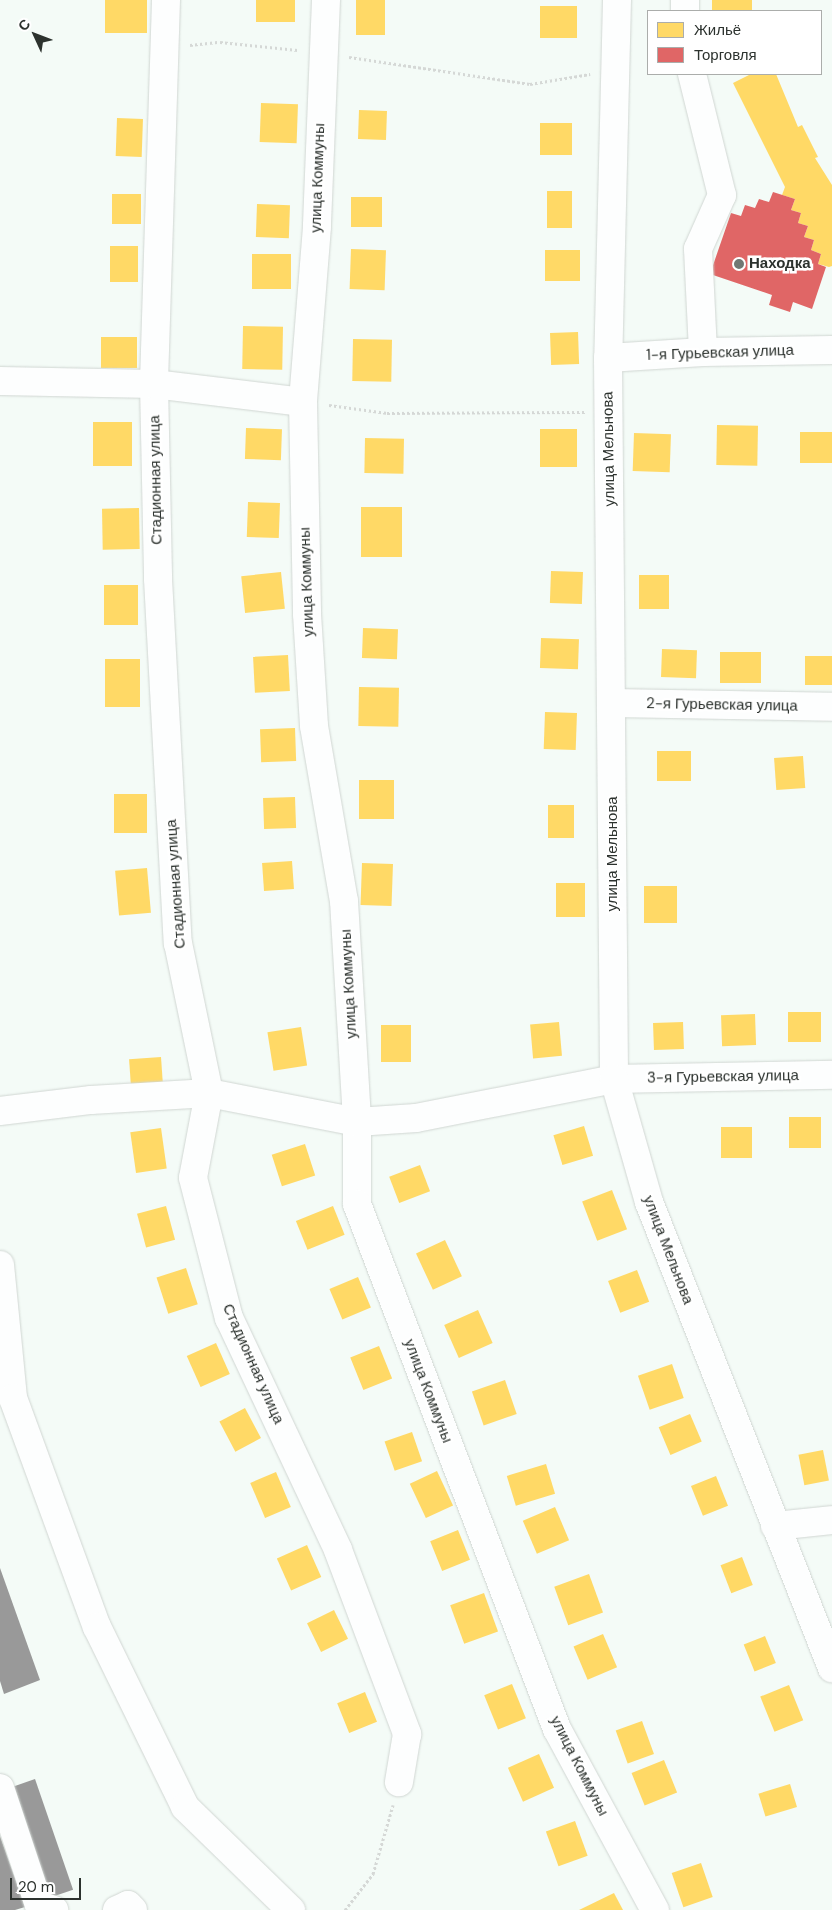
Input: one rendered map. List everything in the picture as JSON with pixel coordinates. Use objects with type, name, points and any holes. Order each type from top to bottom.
[{"type":"street","name":"Стадионная улица","points":[[166,0],[154,384],[158,579],[178,943],[209,1094],[193,1178],[229,1318],[338,1550],[407,1734],[399,1782]]},
{"type":"street","name":"улица Коммуны","points":[[326,0],[322,53],[317,227],[303,402],[307,614],[314,726],[344,901],[357,1122],[356,1204],[557,1729],[655,1910]]},
{"type":"street","name":"улица Мельнова","points":[[618,0],[608,358],[614,1079],[649,1202],[832,1668]]},
{"type":"street","points":[[692,75],[722,195],[698,250],[703,352]]},
{"type":"street","name":"1-я Гурьевская улица","points":[[608,358],[703,352],[832,350]]},
{"type":"street","points":[[0,381],[154,384],[303,402]]},
{"type":"street","name":"2-я Гурьевская улица","points":[[612,703],[832,707]]},
{"type":"street","name":"3-я Гурьевская улица","points":[[0,1111],[91,1100],[209,1094],[357,1122],[416,1118],[614,1079],[832,1075]]},
{"type":"street","points":[[0,1265],[13,1398],[97,1627],[185,1807],[291,1910]]},
{"type":"street","points":[[775,1526],[832,1520]]},
{"type":"street","points":[[0,1788],[39,1906],[54,1910]]},
{"type":"street","points":[[117,1910],[128,1905],[133,1910]]},
{"type":"path","points":[[165,48],[220,42],[322,53],[530,84],[615,70]]},
{"type":"path","points":[[303,402],[387,413],[608,412]]},
{"type":"path","points":[[345,1910],[372,1874],[399,1782]]},
{"type":"building: Жильё","points":[[105,0],[147,0],[147,33],[105,33]]},
{"type":"building: Жильё","points":[[256,0],[295,0],[295,22],[256,22]]},
{"type":"building: Жильё","points":[[356,0],[385,0],[385,35],[356,35]]},
{"type":"building: Жильё","points":[[712,0],[752,0],[752,10],[712,10]]},
{"type":"building: Жильё","points":[[540,6],[577,6],[577,38],[540,38]]},
{"type":"building: Жильё","points":[[749,75],[776,75],[798,127],[802,125],[818,157],[815,158],[832,185],[832,266],[818,264],[821,254],[811,250],[814,240],[804,237],[808,226],[798,223],[801,213],[791,210],[795,199],[782,195],[785,187],[733,83]]},
{"type":"building: Жильё","points":[[261,103],[298,104],[297,143],[260,142]]},
{"type":"building: Жильё","points":[[359,110],[387,111],[386,140],[358,139]]},
{"type":"building: Жильё","points":[[117,118],[143,119],[142,157],[116,156]]},
{"type":"building: Жильё","points":[[540,123],[572,123],[572,155],[540,155]]},
{"type":"building: Жильё","points":[[547,191],[572,191],[572,228],[547,228]]},
{"type":"building: Жильё","points":[[112,194],[141,194],[141,224],[112,224]]},
{"type":"building: Жильё","points":[[351,197],[382,197],[382,227],[351,227]]},
{"type":"building: Жильё","points":[[257,204],[290,205],[289,238],[256,237]]},
{"type":"building: Жильё","points":[[110,246],[138,246],[138,282],[110,282]]},
{"type":"building: Жильё","points":[[351,249],[386,250],[385,290],[350,289]]},
{"type":"building: Жильё","points":[[545,250],[580,250],[580,281],[545,281]]},
{"type":"building: Жильё","points":[[252,254],[291,254],[291,289],[252,289]]},
{"type":"building: Жильё","points":[[243,326],[283,327],[282,370],[242,369]]},
{"type":"building: Жильё","points":[[578,332],[579,364],[551,365],[550,333]]},
{"type":"building: Жильё","points":[[101,337],[137,337],[137,368],[101,368]]},
{"type":"building: Жильё","points":[[353,339],[392,340],[391,382],[352,381]]},
{"type":"building: Жильё","points":[[93,422],[132,422],[132,466],[93,466]]},
{"type":"building: Жильё","points":[[717,425],[758,426],[757,466],[716,465]]},
{"type":"building: Жильё","points":[[246,428],[282,429],[281,460],[245,459]]},
{"type":"building: Жильё","points":[[540,429],[577,429],[577,467],[540,467]]},
{"type":"building: Жильё","points":[[800,432],[832,432],[832,463],[800,463]]},
{"type":"building: Жильё","points":[[634,433],[671,434],[670,472],[633,471]]},
{"type":"building: Жильё","points":[[365,438],[404,439],[403,474],[364,473]]},
{"type":"building: Жильё","points":[[248,502],[280,503],[279,538],[247,537]]},
{"type":"building: Жильё","points":[[361,507],[402,507],[402,557],[361,557]]},
{"type":"building: Жильё","points":[[139,508],[140,549],[103,550],[102,509]]},
{"type":"building: Жильё","points":[[551,571],[583,572],[582,604],[550,603]]},
{"type":"building: Жильё","points":[[281,572],[285,609],[245,613],[241,576]]},
{"type":"building: Жильё","points":[[639,575],[669,575],[669,609],[639,609]]},
{"type":"building: Жильё","points":[[104,585],[138,585],[138,625],[104,625]]},
{"type":"building: Жильё","points":[[363,628],[398,629],[397,659],[362,658]]},
{"type":"building: Жильё","points":[[541,638],[579,639],[578,669],[540,668]]},
{"type":"building: Жильё","points":[[662,649],[697,650],[696,678],[661,677]]},
{"type":"building: Жильё","points":[[720,652],[761,652],[761,683],[720,683]]},
{"type":"building: Жильё","points":[[288,655],[290,691],[255,693],[253,657]]},
{"type":"building: Жильё","points":[[805,656],[832,656],[832,685],[805,685]]},
{"type":"building: Жильё","points":[[105,659],[140,659],[140,707],[105,707]]},
{"type":"building: Жильё","points":[[359,687],[399,688],[398,727],[358,726]]},
{"type":"building: Жильё","points":[[545,712],[577,713],[576,750],[544,749]]},
{"type":"building: Жильё","points":[[295,728],[296,761],[261,762],[260,729]]},
{"type":"building: Жильё","points":[[657,751],[691,751],[691,781],[657,781]]},
{"type":"building: Жильё","points":[[803,756],[805,788],[776,790],[774,758]]},
{"type":"building: Жильё","points":[[359,780],[394,780],[394,819],[359,819]]},
{"type":"building: Жильё","points":[[114,794],[147,794],[147,833],[114,833]]},
{"type":"building: Жильё","points":[[295,797],[296,828],[264,829],[263,798]]},
{"type":"building: Жильё","points":[[548,805],[574,805],[574,838],[548,838]]},
{"type":"building: Жильё","points":[[292,861],[294,889],[264,891],[262,863]]},
{"type":"building: Жильё","points":[[362,863],[393,864],[392,906],[361,905]]},
{"type":"building: Жильё","points":[[147,868],[151,913],[119,916],[115,871]]},
{"type":"building: Жильё","points":[[556,883],[585,883],[585,917],[556,917]]},
{"type":"building: Жильё","points":[[644,886],[677,886],[677,923],[644,923]]},
{"type":"building: Жильё","points":[[788,1012],[821,1012],[821,1042],[788,1042]]},
{"type":"building: Жильё","points":[[755,1014],[756,1045],[722,1046],[721,1015]]},
{"type":"building: Жильё","points":[[559,1022],[562,1056],[533,1058],[530,1025]]},
{"type":"building: Жильё","points":[[683,1022],[684,1049],[654,1050],[653,1023]]},
{"type":"building: Жильё","points":[[381,1025],[411,1025],[411,1062],[381,1062]]},
{"type":"building: Жильё","points":[[301,1027],[307,1066],[274,1071],[267,1032]]},
{"type":"building: Жильё","points":[[161,1057],[163,1083],[131,1085],[129,1059]]},
{"type":"building: Жильё","points":[[789,1117],[821,1117],[821,1148],[789,1148]]},
{"type":"building: Жильё","points":[[584,1126],[593,1156],[562,1165],[553,1135]]},
{"type":"building: Жильё","points":[[721,1127],[752,1127],[752,1158],[721,1158]]},
{"type":"building: Жильё","points":[[161,1128],[167,1169],[136,1173],[130,1132]]},
{"type":"building: Жильё","points":[[305,1144],[315,1175],[282,1186],[272,1155]]},
{"type":"building: Жильё","points":[[420,1165],[430,1191],[399,1203],[389,1177]]},
{"type":"building: Жильё","points":[[612,1190],[627,1229],[597,1241],[582,1201]]},
{"type":"building: Жильё","points":[[166,1206],[175,1240],[146,1248],[137,1214]]},
{"type":"building: Жильё","points":[[333,1206],[345,1235],[308,1250],[296,1221]]},
{"type":"building: Жильё","points":[[445,1240],[462,1276],[433,1290],[416,1254]]},
{"type":"building: Жильё","points":[[186,1268],[198,1304],[168,1314],[157,1278]]},
{"type":"building: Жильё","points":[[637,1270],[649,1302],[620,1313],[608,1281]]},
{"type":"building: Жильё","points":[[358,1277],[371,1307],[342,1319],[329,1289]]},
{"type":"building: Жильё","points":[[478,1310],[493,1343],[459,1358],[444,1325]]},
{"type":"building: Жильё","points":[[216,1343],[230,1374],[201,1387],[187,1356]]},
{"type":"building: Жильё","points":[[379,1346],[392,1378],[363,1390],[350,1358]]},
{"type":"building: Жильё","points":[[672,1364],[684,1398],[650,1410],[638,1376]]},
{"type":"building: Жильё","points":[[505,1380],[517,1414],[484,1425],[472,1391]]},
{"type":"building: Жильё","points":[[245,1408],[261,1438],[235,1452],[219,1422]]},
{"type":"building: Жильё","points":[[690,1414],[702,1442],[670,1455],[659,1427]]},
{"type":"building: Жильё","points":[[412,1432],[422,1461],[395,1471],[385,1441]]},
{"type":"building: Жильё","points":[[823,1450],[829,1480],[804,1485],[798,1455]]},
{"type":"building: Жильё","points":[[546,1464],[555,1494],[516,1506],[507,1476]]},
{"type":"building: Жильё","points":[[437,1471],[453,1505],[426,1518],[410,1484]]},
{"type":"building: Жильё","points":[[276,1472],[291,1507],[265,1518],[250,1483]]},
{"type":"building: Жильё","points":[[716,1476],[728,1506],[703,1516],[691,1486]]},
{"type":"building: Жильё","points":[[555,1507],[569,1540],[537,1554],[523,1521]]},
{"type":"building: Жильё","points":[[458,1530],[470,1560],[442,1571],[430,1541]]},
{"type":"building: Жильё","points":[[307,1545],[321,1577],[291,1590],[277,1558]]},
{"type":"building: Жильё","points":[[742,1557],[753,1585],[731,1593],[721,1565]]},
{"type":"building: Жильё","points":[[589,1574],[603,1613],[568,1625],[554,1587]]},
{"type":"building: Жильё","points":[[484,1593],[498,1632],[464,1644],[450,1605]]},
{"type":"building: Жильё","points":[[334,1610],[348,1639],[321,1652],[307,1623]]},
{"type":"building: Жильё","points":[[603,1634],[617,1667],[588,1680],[574,1647]]},
{"type":"building: Жильё","points":[[765,1636],[776,1663],[755,1672],[744,1645]]},
{"type":"building: Жильё","points":[[512,1684],[526,1718],[498,1730],[484,1695]]},
{"type":"building: Жильё","points":[[789,1685],[803,1720],[774,1732],[760,1697]]},
{"type":"building: Жильё","points":[[365,1692],[377,1722],[349,1733],[337,1703]]},
{"type":"building: Жильё","points":[[642,1721],[654,1754],[628,1763],[616,1731]]},
{"type":"building: Жильё","points":[[539,1754],[554,1788],[523,1802],[508,1768]]},
{"type":"building: Жильё","points":[[664,1760],[677,1792],[645,1806],[632,1773]]},
{"type":"building: Жильё","points":[[790,1784],[797,1807],[765,1817],[758,1794]]},
{"type":"building: Жильё","points":[[575,1821],[588,1856],[559,1866],[546,1832]]},
{"type":"building: Жильё","points":[[701,1863],[713,1897],[683,1907],[672,1873]]},
{"type":"building: Жильё","points":[[614,1893],[623,1910],[579,1910]]},
{"type":"building: Торговля","points":[[773,192],[795,199],[791,210],[801,213],[798,223],[808,226],[804,237],[814,240],[811,250],[821,254],[818,264],[826,267],[812,309],[793,302],[790,312],[769,305],[772,295],[710,274],[731,213],[741,216],[745,205],[755,208],[759,199],[769,202]]},
{"type":"building: Промзона","points":[[0,1568],[40,1680],[4,1694],[0,1681]]},
{"type":"building: Промзона","points":[[35,1779],[73,1890],[49,1898],[11,1787]]},
{"type":"building: Промзона","points":[[0,1836],[25,1907],[15,1910],[0,1910]]},
{"type":"place","name":"Находка","points":[[739,264]]}]
